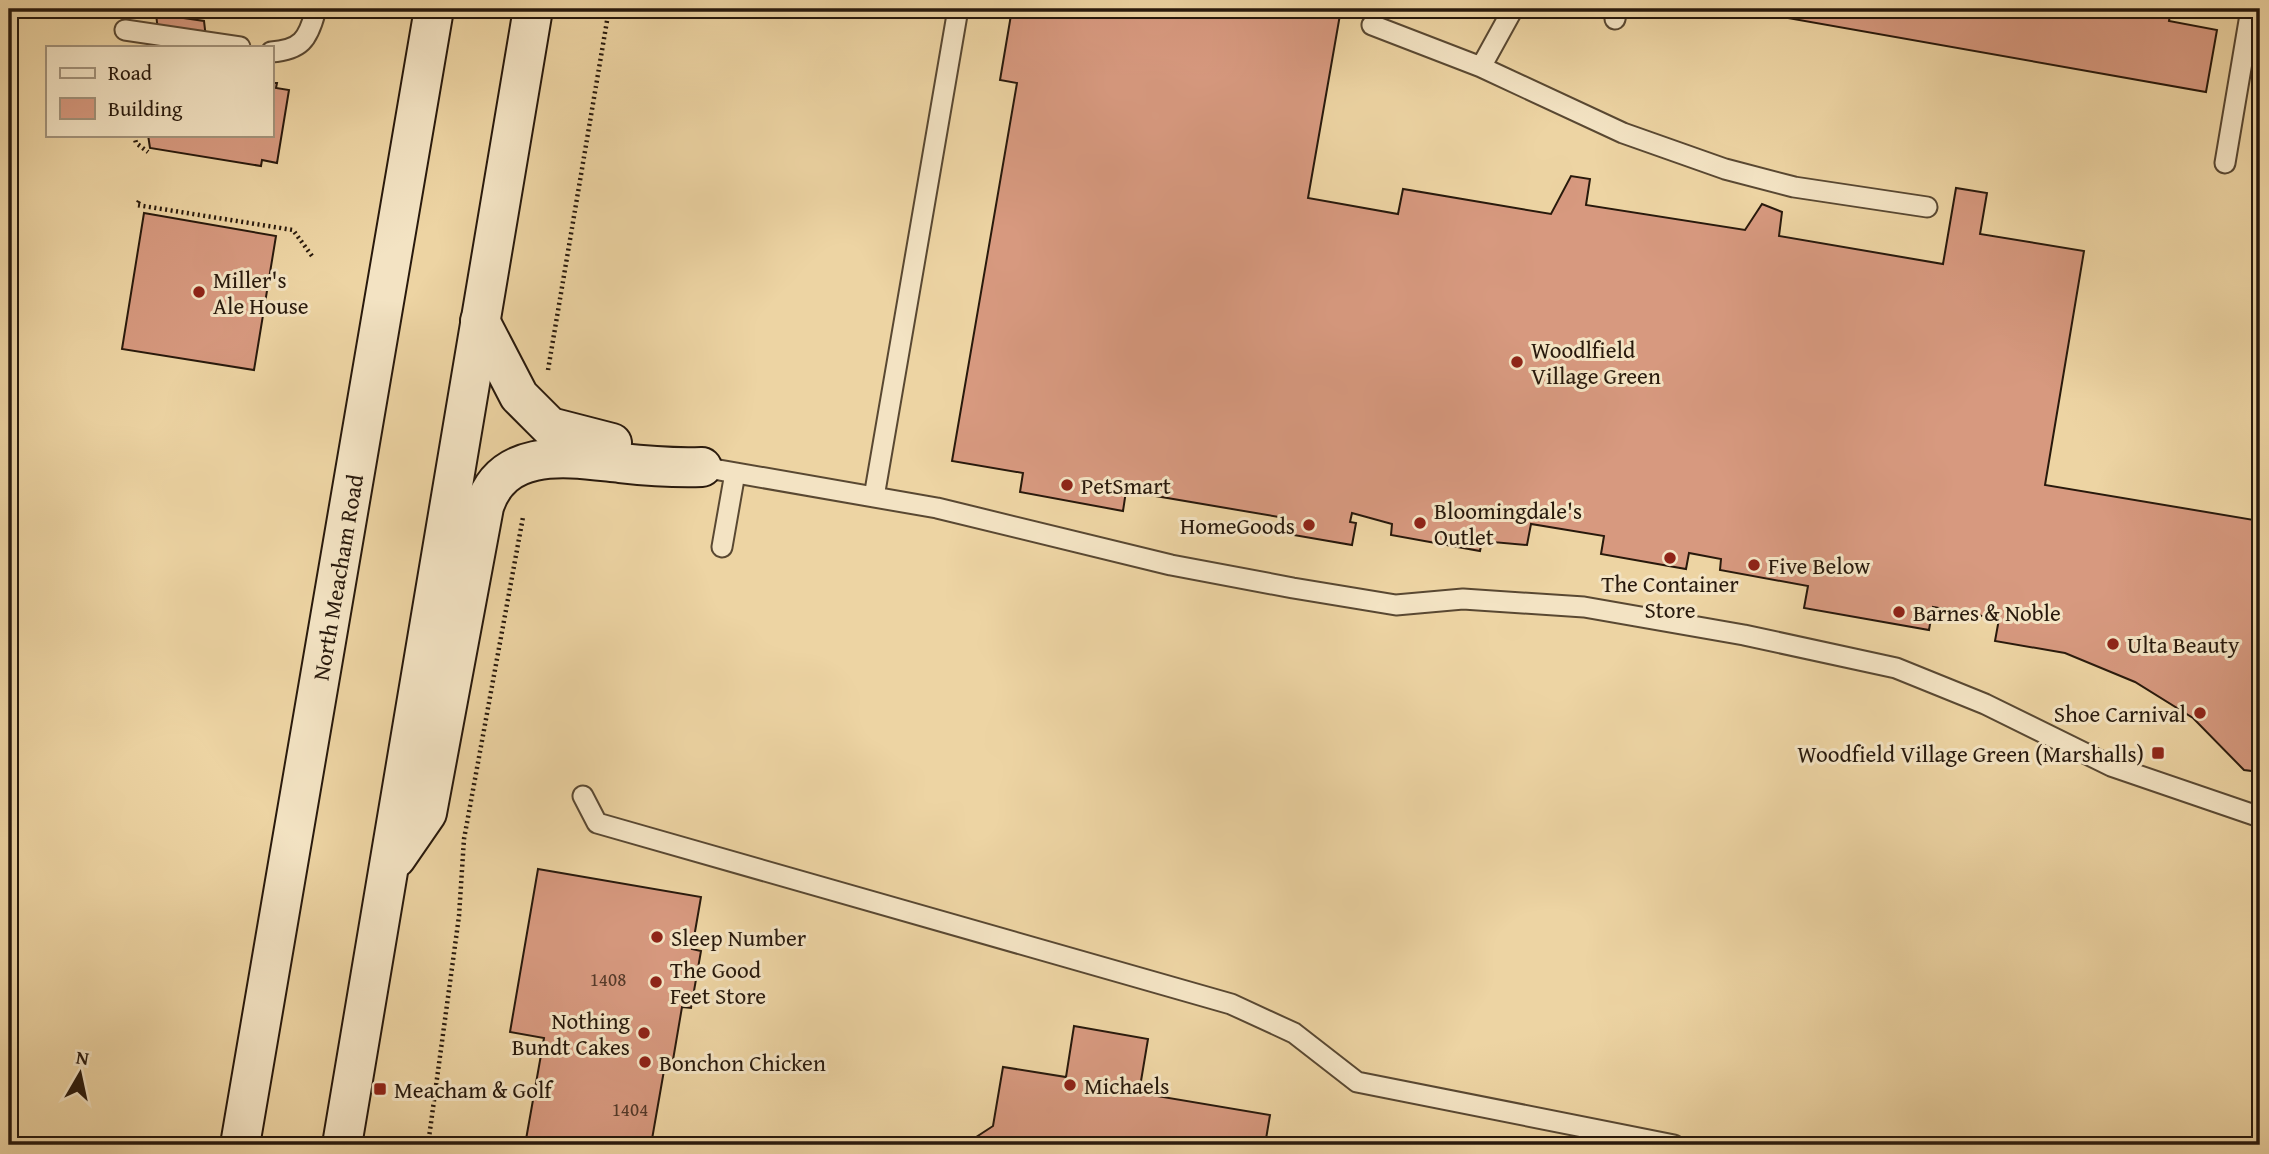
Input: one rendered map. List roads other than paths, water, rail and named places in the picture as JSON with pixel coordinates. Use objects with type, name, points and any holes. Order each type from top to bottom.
[{"type":"main road","name":"North Meacham Road","points":[[240,1145],[434,9]]},
{"type":"main road","points":[[342,1145],[533,9]]},
{"type":"main road","points":[[480,321],[519,396],[550,427],[718,470]]},
{"type":"main road","points":[[389,868],[427,813],[484,507],[501,478],[522,465],[556,457],[718,470]]},
{"type":"lane","points":[[273,52],[296,46],[308,38],[315,13],[312,9]]},
{"type":"lane","points":[[874,497],[958,9]]},
{"type":"lane","points":[[1480,67],[1513,9]]},
{"type":"lane","points":[[2225,163],[2251,9]]},
{"type":"lane","points":[[1372,25],[1480,67],[1623,133],[1725,169],[1794,187],[1927,207]]},
{"type":"lane","points":[[125,30],[233,46]]},
{"type":"lane","points":[[722,547],[718,470],[937,508],[1171,565],[1293,589],[1396,605],[1463,599],[1584,607],[1744,635],[1896,668],[1985,704],[2111,766],[2260,817]]},
{"type":"lane","points":[[583,796],[597,823],[1231,1004],[1294,1033],[1357,1082],[1674,1145]]},
{"type":"place","name":"Miller's Ale House","points":[[199,292]]},
{"type":"place","name":"Woodlfield Village Green","points":[[1517,362]]},
{"type":"place","name":"PetSmart","points":[[1067,485]]},
{"type":"place","name":"Bloomingdale's Outlet","points":[[1420,523]]},
{"type":"place","name":"HomeGoods","points":[[1309,525]]},
{"type":"place","name":"The Container Store","points":[[1670,558]]},
{"type":"place","name":"Five Below","points":[[1754,565]]},
{"type":"place","name":"Barnes & Noble","points":[[1899,612]]},
{"type":"place","name":"Ulta Beauty","points":[[2113,644]]},
{"type":"place","name":"Shoe Carnival","points":[[2200,713]]},
{"type":"place","name":"Woodfield Village Green (Marshalls)","points":[[2158,753]]},
{"type":"place","name":"Sleep Number","points":[[657,937]]},
{"type":"place","name":"The Good Feet Store","points":[[656,982]]},
{"type":"place","name":"Nothing Bundt Cakes","points":[[644,1033]]},
{"type":"place","name":"Bonchon Chicken","points":[[645,1062]]},
{"type":"place","name":"Michaels","points":[[1070,1085]]},
{"type":"place","name":"Meacham & Golf","points":[[380,1089]]}]
